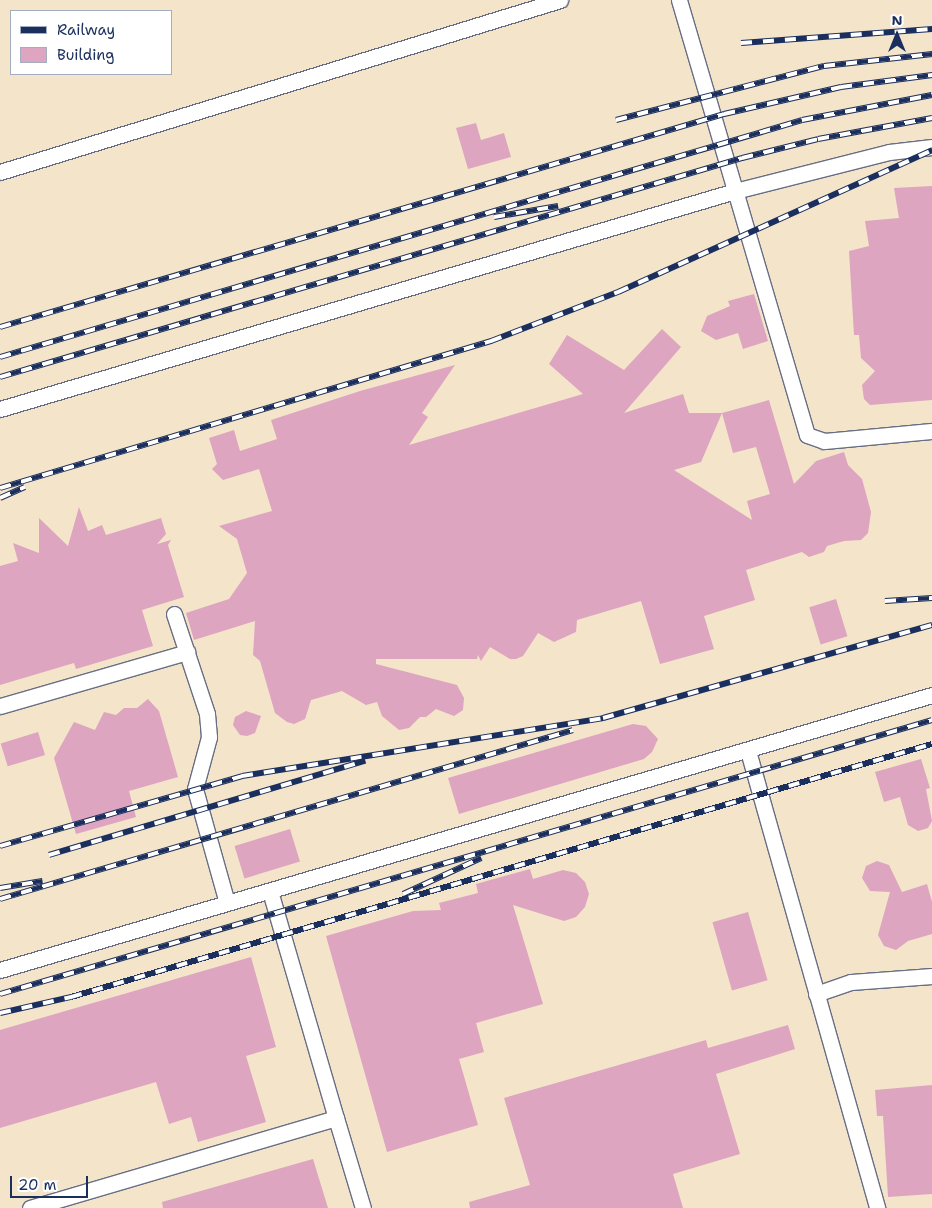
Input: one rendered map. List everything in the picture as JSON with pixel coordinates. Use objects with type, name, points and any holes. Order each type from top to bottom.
[{"type":"lane","points":[[678,0],[807,436],[824,441],[932,431]]},
{"type":"lane","points":[[0,172],[552,1]]},
{"type":"lane","points":[[0,409],[736,191],[889,152],[932,147]]},
{"type":"lane","points":[[174,614],[207,714],[209,737],[195,789],[228,903]]},
{"type":"lane","points":[[0,706],[186,652]]},
{"type":"lane","points":[[0,970],[748,751],[932,695]]},
{"type":"lane","points":[[748,751],[877,1208]]},
{"type":"lane","points":[[270,891],[363,1208]]},
{"type":"lane","points":[[816,994],[851,982],[932,976]]},
{"type":"lane","points":[[30,1208],[336,1118]]},
{"type":"building","points":[[476,123],[481,140],[504,133],[511,157],[468,169],[456,128]]},
{"type":"building","points":[[932,186],[932,400],[870,405],[864,399],[862,385],[875,371],[861,358],[859,335],[854,335],[849,251],[869,246],[865,221],[899,218],[894,188]]},
{"type":"building","points":[[754,294],[768,341],[743,349],[738,333],[716,340],[701,331],[707,316],[730,306],[728,301]]},
{"type":"building","points":[[662,329],[681,347],[624,413],[683,394],[689,413],[722,413],[769,400],[794,484],[816,461],[844,452],[848,465],[862,479],[871,512],[868,533],[861,540],[844,541],[827,546],[824,552],[809,557],[802,552],[746,570],[755,600],[704,616],[714,649],[660,664],[641,601],[577,620],[576,632],[554,642],[538,633],[523,656],[516,659],[510,659],[490,647],[481,661],[478,655],[477,659],[376,659],[376,664],[457,685],[464,698],[463,710],[454,716],[436,709],[426,717],[420,717],[409,728],[399,730],[382,716],[377,702],[366,705],[342,691],[311,700],[305,719],[294,724],[287,722],[275,713],[260,661],[253,655],[255,621],[194,640],[186,613],[229,599],[247,573],[237,539],[219,526],[272,511],[259,469],[223,480],[212,469],[217,464],[209,438],[234,430],[240,451],[277,439],[271,420],[360,391],[455,365],[422,413],[428,417],[409,445],[583,394],[549,364],[567,335],[624,370]],"holes":[[[722,413],[733,453],[756,447],[770,494],[747,501],[752,520],[674,470],[701,462]]]},
{"type":"building","points":[[79,507],[88,531],[102,525],[106,535],[161,518],[166,534],[157,544],[171,540],[168,545],[184,597],[142,610],[153,646],[76,669],[74,663],[0,685],[0,566],[18,561],[13,543],[39,553],[39,518],[68,546]]},
{"type":"building","points":[[836,599],[847,636],[821,644],[809,607]]},
{"type":"building","points":[[148,699],[159,711],[178,777],[129,791],[136,817],[76,834],[54,758],[74,722],[95,730],[104,712],[116,715],[124,708],[137,708]]},
{"type":"building","points":[[246,711],[261,716],[255,733],[247,736],[240,735],[233,725],[235,717]]},
{"type":"building","points":[[633,724],[646,726],[658,739],[652,752],[644,759],[459,814],[448,778]]},
{"type":"building","points":[[38,732],[45,755],[8,766],[1,743]]},
{"type":"building","points":[[921,759],[930,788],[926,789],[932,821],[928,828],[918,831],[908,825],[900,797],[884,802],[875,772]]},
{"type":"building","points":[[290,829],[300,862],[244,878],[235,846]]},
{"type":"building","points":[[877,861],[889,865],[902,892],[927,884],[932,902],[932,934],[908,941],[896,950],[884,946],[878,935],[890,892],[870,891],[862,878],[866,866]]},
{"type":"building","points":[[530,869],[533,879],[563,870],[576,873],[585,882],[589,894],[585,907],[576,917],[564,921],[513,905],[543,1004],[476,1023],[484,1052],[459,1059],[478,1125],[387,1152],[326,936],[413,911],[441,910],[439,903],[478,893],[476,884]]},
{"type":"building","points":[[748,912],[768,980],[732,990],[712,922]]},
{"type":"building","points":[[251,957],[276,1047],[246,1056],[266,1122],[198,1142],[191,1117],[169,1124],[156,1082],[0,1128],[0,1030]]},
{"type":"building","points":[[788,1025],[795,1049],[716,1074],[740,1154],[673,1174],[683,1208],[470,1208],[469,1202],[530,1185],[504,1098],[706,1040],[708,1048]]},
{"type":"building","points":[[932,1085],[932,1194],[888,1197],[883,1116],[877,1116],[875,1090]]},
{"type":"building","points":[[313,1159],[328,1208],[163,1208],[162,1202]]},
{"type":"railway","points":[[741,43],[932,29]]},
{"type":"railway","points":[[616,120],[824,66],[932,54]]},
{"type":"railway","points":[[0,327],[724,114],[841,87],[932,75]]},
{"type":"railway","points":[[0,357],[802,120],[932,95]]},
{"type":"railway","points":[[0,377],[742,158],[818,139],[932,118]]},
{"type":"railway","points":[[0,488],[491,341],[618,292],[932,150]]},
{"type":"railway","points":[[494,217],[558,206]]},
{"type":"railway","points":[[0,498],[25,487]]},
{"type":"railway","points":[[885,601],[932,598]]},
{"type":"railway","points":[[0,846],[242,776],[603,718],[932,625]]},
{"type":"railway","points":[[0,994],[932,720]]},
{"type":"railway","points":[[0,899],[573,730]]},
{"type":"railway","points":[[0,1013],[71,997],[932,744]]},
{"type":"railway","points":[[49,855],[365,761]]},
{"type":"railway","points":[[403,894],[481,858]]},
{"type":"railway","points":[[0,888],[42,881]]}]
